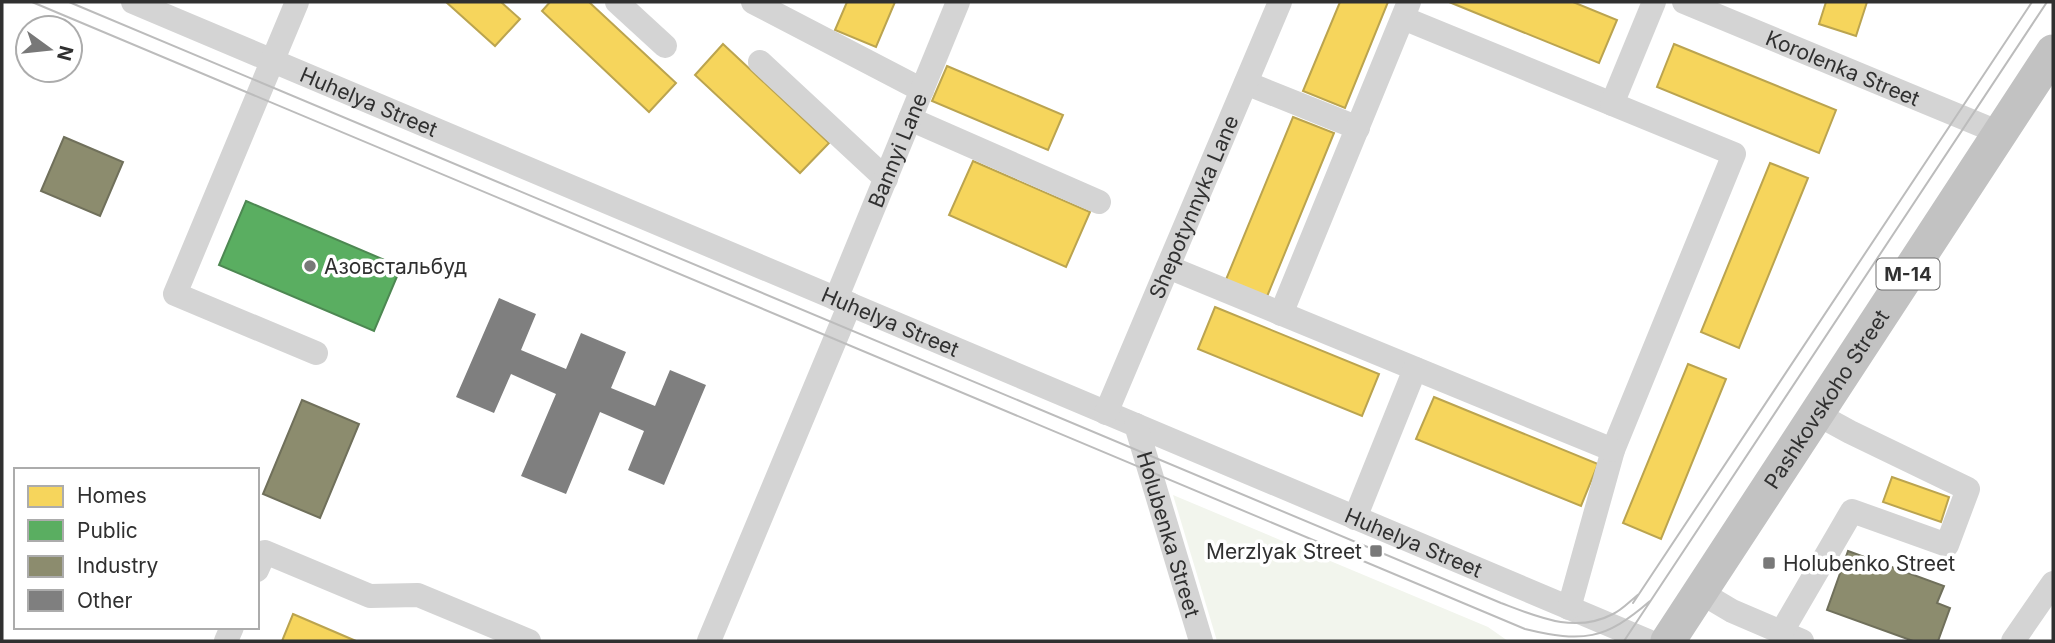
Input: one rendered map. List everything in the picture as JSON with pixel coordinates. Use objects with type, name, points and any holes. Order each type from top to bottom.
[{"type":"highway","name":"Pashkovskoho Street","points":[[1668,641],[2053,52]]},
{"type":"street","name":"Huhelya Street","points":[[133,2],[1648,641]]},
{"type":"street","points":[[297,2],[175,294],[316,353]]},
{"type":"street","points":[[617,2],[665,46]]},
{"type":"street","points":[[753,2],[922,90]]},
{"type":"street","name":"Bannyi Lane","points":[[709,641],[843,302],[886,179],[958,2]]},
{"type":"street","name":"Shepotynnyka Lane","points":[[1106,412],[1280,2]]},
{"type":"street","points":[[1612,104],[1654,2]]},
{"type":"street","name":"Korolenka Street","points":[[1684,2],[2000,133]]},
{"type":"street","points":[[1282,314],[1406,10],[1612,104],[1734,154],[1613,450],[1569,608]]},
{"type":"street","points":[[760,62],[886,179]]},
{"type":"street","points":[[1246,83],[1358,128]]},
{"type":"street","points":[[910,119],[1099,202]]},
{"type":"street","points":[[1168,267],[1613,450]]},
{"type":"street","points":[[1354,517],[1415,369]]},
{"type":"street","points":[[1700,592],[1732,611],[1792,637],[1852,511],[1947,545],[1968,489],[1817,414]]},
{"type":"street","name":"Holubenka Street","points":[[1136,425],[1200,641]]},
{"type":"street","points":[[259,566],[265,552],[370,596],[418,595],[529,641]]},
{"type":"street","points":[[2013,641],[2053,583]]},
{"type":"shaded area","points":[[1173,495],[1488,627],[1508,641],[1217,641]]},
{"type":"building: Homes","points":[[446,2],[501,2],[520,19],[495,46]]},
{"type":"building: Homes","points":[[550,2],[589,2],[676,83],[649,112],[542,11]]},
{"type":"building: Homes","points":[[847,2],[895,2],[876,47],[835,30]]},
{"type":"building: Homes","points":[[1340,2],[1388,2],[1345,108],[1303,91]]},
{"type":"building: Homes","points":[[1449,2],[1573,2],[1617,20],[1599,63]]},
{"type":"building: Homes","points":[[1826,2],[1867,2],[1856,36],[1819,24]]},
{"type":"building: Homes","points":[[723,44],[829,143],[800,173],[695,75]]},
{"type":"building: Homes","points":[[1674,44],[1836,110],[1819,153],[1657,87]]},
{"type":"building: Homes","points":[[947,66],[1063,115],[1048,150],[932,101]]},
{"type":"building: Homes","points":[[1293,117],[1334,133],[1266,299],[1225,282]]},
{"type":"building: Homes","points":[[973,161],[1090,212],[1066,267],[949,215]]},
{"type":"building: Homes","points":[[1770,163],[1808,178],[1739,348],[1701,332]]},
{"type":"building: Homes","points":[[1215,307],[1379,374],[1362,416],[1198,349]]},
{"type":"building: Homes","points":[[1688,364],[1726,379],[1661,539],[1623,523]]},
{"type":"building: Homes","points":[[1434,397],[1598,464],[1581,506],[1416,439]]},
{"type":"building: Homes","points":[[1892,477],[1949,497],[1941,522],[1883,502]]},
{"type":"building: Homes","points":[[293,614],[356,641],[282,641]]},
{"type":"building: Public","points":[[246,201],[401,267],[374,331],[219,265]]},
{"type":"building: Industry","points":[[64,137],[123,162],[100,216],[41,191]]},
{"type":"building: Industry","points":[[302,400],[359,424],[320,518],[263,494]]},
{"type":"building: Industry","points":[[1848,551],[1944,586],[1937,603],[1950,608],[1938,641],[1913,641],[1827,610]]},
{"type":"building: Other","points":[[499,298],[536,314],[521,350],[566,369],[581,333],[626,352],[611,388],[655,406],[670,370],[706,385],[664,485],[628,470],[644,431],[600,412],[566,494],[521,476],[556,394],[511,374],[494,413],[456,397]]},
{"type":"tram line","points":[[32,2],[1525,629],[1563,636],[1592,635],[1620,624],[1650,601]]},
{"type":"tram line","points":[[69,2],[1515,608],[1543,618],[1585,623],[1616,612],[1639,594]]},
{"type":"tram line","points":[[1633,603],[2032,2]]},
{"type":"tram line","points":[[1624,641],[2047,2]]},
{"type":"place","name":"Азовстальбуд","points":[[310,266]]},
{"type":"place","name":"Merzlyak Street","points":[[1376,551]]},
{"type":"place","name":"Holubenko Street","points":[[1769,563]]}]
